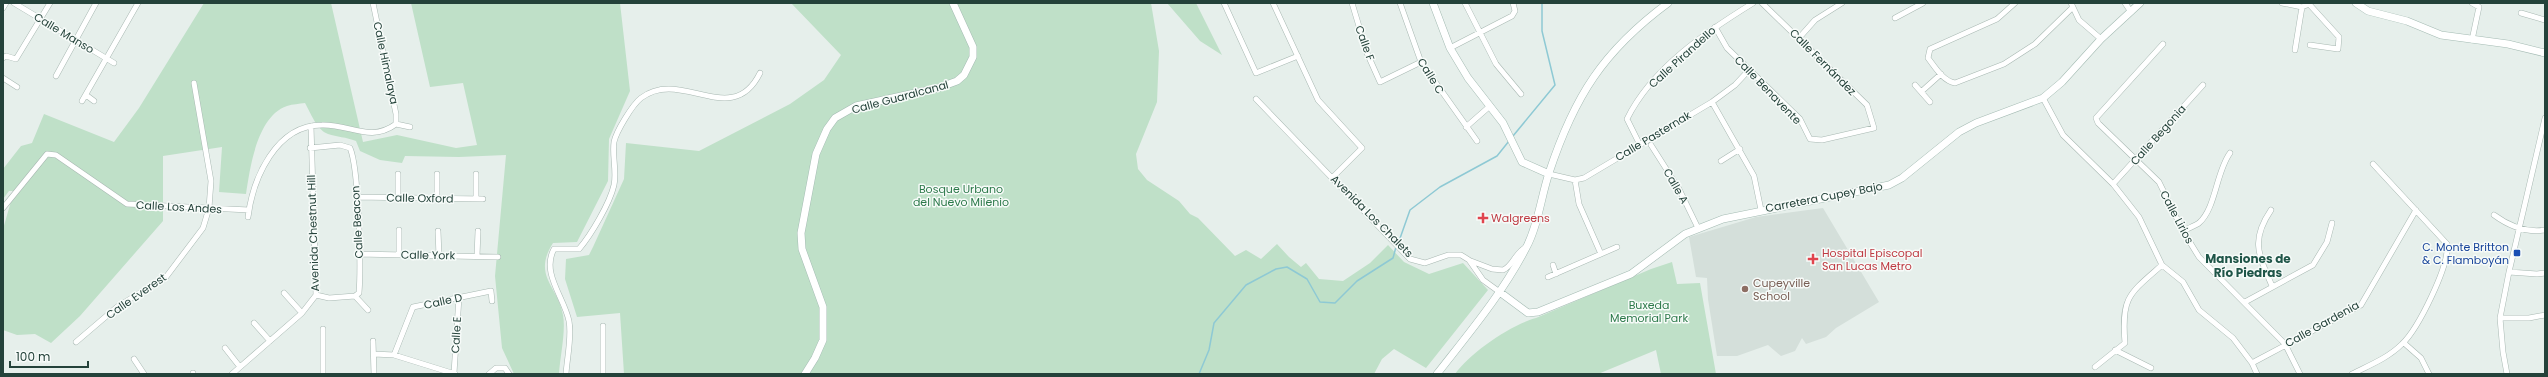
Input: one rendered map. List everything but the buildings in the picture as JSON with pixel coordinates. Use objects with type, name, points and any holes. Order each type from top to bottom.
[{"type":"street","points":[[3,8],[6,3]]},
{"type":"street","name":"Calle Manso","points":[[14,3],[114,63]]},
{"type":"street","points":[[3,58],[6,56],[16,59],[50,3]]},
{"type":"street","points":[[56,76],[96,3]]},
{"type":"street","points":[[82,101],[138,3]]},
{"type":"street","name":"Calle Himalaya","points":[[373,3],[396,114],[396,124]]},
{"type":"street","name":"Calle Guaralcanal","points":[[805,374],[815,358],[823,340],[823,307],[802,249],[801,233],[816,154],[822,140],[835,118],[856,106],[938,88],[957,81],[964,75],[973,57],[973,47],[953,3]]},
{"type":"street","points":[[956,11],[958,3]]},
{"type":"street","points":[[1224,3],[1256,73],[1298,56]]},
{"type":"street","points":[[1274,3],[1318,100],[1362,148],[1333,177]]},
{"type":"street","name":"Calle F","points":[[1352,3],[1367,53],[1380,82],[1421,62]]},
{"type":"street","name":"Calle C","points":[[1400,3],[1404,20],[1421,62],[1477,141]]},
{"type":"street","points":[[1433,3],[1450,48],[1468,78],[1504,123],[1522,162],[1549,174],[1575,180],[1580,204],[1601,254]]},
{"type":"street","points":[[1465,3],[1479,34],[1496,64],[1521,94]]},
{"type":"street","points":[[1450,48],[1512,16],[1515,11],[1513,3]]},
{"type":"street","points":[[1437,374],[1501,293],[1527,247],[1563,131],[1578,99],[1614,51],[1641,23],[1668,3]]},
{"type":"street","name":"Calle Pirandello","points":[[1640,145],[1627,119],[1636,100],[1660,74],[1715,27],[1753,3]]},
{"type":"street","name":"Calle Fernández","points":[[1762,3],[1867,106],[1874,128]]},
{"type":"street","points":[[1799,38],[1816,20],[1842,3]]},
{"type":"street","points":[[1896,18],[1923,3]]},
{"type":"street","points":[[2015,3],[1997,19],[1930,48],[1928,58],[1950,83],[1955,83],[2004,64],[2035,44],[2072,5],[2079,20],[2101,39]]},
{"type":"street","points":[[2125,3],[2131,12]]},
{"type":"street","name":"Carretera Cupey Bajo","points":[[1501,293],[1528,313],[1538,312],[1631,274],[1685,234],[1698,228],[1723,219],[1760,210],[1798,204],[1889,185],[1902,178],[1959,132],[1976,123],[2043,98],[2062,82],[2101,39],[2140,3]]},
{"type":"street","points":[[2282,3],[2302,7],[2309,4],[2339,37],[2338,49],[2310,45]]},
{"type":"street","points":[[2356,3],[2368,11],[2406,21],[2437,33],[2472,40],[2508,44],[2545,53]]},
{"type":"street","points":[[2472,3],[2479,6],[2472,40]]},
{"type":"street","points":[[2295,50],[2302,7]]},
{"type":"street","points":[[2521,13],[2545,20]]},
{"type":"street","name":"Calle Benavente","points":[[1715,27],[1727,48],[1800,119],[1810,139],[1822,140],[1874,128]]},
{"type":"street","name":"Calle Lirios","points":[[2163,44],[2096,118],[2098,123],[2159,182],[2183,231],[2200,257],[2285,344],[2300,374]]},
{"type":"street","name":"Calle Pasternak","points":[[1575,180],[1584,178],[1712,102],[1735,85],[1748,70]]},
{"type":"street","points":[[566,374],[569,322],[552,277],[549,259],[554,249],[579,249],[591,234],[614,185],[614,142],[627,117],[640,99],[656,90],[678,89],[729,99],[748,90],[760,73]]},
{"type":"street","points":[[1922,91],[1941,74]]},
{"type":"street","points":[[3,78],[14,85]]},
{"type":"street","name":"Calle Everest","points":[[76,342],[117,307],[166,277],[202,228],[209,208],[211,181],[194,83]]},
{"type":"street","points":[[1915,85],[1922,91],[1930,102]]},
{"type":"street","name":"Calle Begonia","points":[[2113,184],[2204,85]]},
{"type":"street","points":[[86,95],[94,100]]},
{"type":"street","points":[[2043,98],[2063,135],[2113,184],[2139,217],[2162,265],[2183,282],[2199,310],[2233,338],[2252,363],[2257,374]]},
{"type":"street","name":"Avenida Los Chalets","points":[[1256,99],[1410,258],[1425,263],[1448,255],[1461,256],[1483,267],[1503,270],[1511,264],[1516,253],[1527,247]]},
{"type":"street","points":[[1712,102],[1754,176],[1760,210]]},
{"type":"street","points":[[1466,127],[1490,106]]},
{"type":"street","points":[[2507,374],[2503,352],[2500,318],[2519,228],[2543,138],[2545,118]]},
{"type":"street","points":[[248,218],[249,210],[263,168],[272,151],[290,135],[311,126],[323,124],[371,134],[389,129],[396,124],[410,127]]},
{"type":"street","name":"Avenida Chestnut Hill","points":[[232,374],[302,313],[316,295],[310,148],[311,126]]},
{"type":"street","name":"Calle A","points":[[1651,145],[1678,189],[1698,228]]},
{"type":"street","name":"Calle Beacon","points":[[310,148],[340,146],[350,148],[353,156],[360,286],[359,293],[355,296]]},
{"type":"street","points":[[1721,161],[1740,149]]},
{"type":"street","points":[[2183,231],[2199,224],[2206,215],[2224,162],[2230,153]]},
{"type":"street","name":"Calle Los Andes","points":[[3,208],[47,154],[56,155],[127,204],[249,210]]},
{"type":"street","points":[[2352,374],[2385,359],[2404,343],[2437,286],[2448,253],[2447,244],[2373,164]]},
{"type":"street","points":[[398,174],[398,198]]},
{"type":"street","points":[[437,174],[437,198]]},
{"type":"street","points":[[476,174],[476,199]]},
{"type":"street","name":"Calle Oxford","points":[[356,197],[483,199]]},
{"type":"street","points":[[2271,210],[2263,221],[2257,249],[2272,286]]},
{"type":"street","name":"Calle Gardenia","points":[[2252,363],[2285,344],[2361,305],[2416,210]]},
{"type":"street","points":[[2494,215],[2508,225],[2537,231],[2545,230]]},
{"type":"street","points":[[2244,302],[2313,265],[2327,242],[2332,223]]},
{"type":"street","points":[[399,230],[399,255]]},
{"type":"street","points":[[438,231],[439,256]]},
{"type":"street","points":[[477,256],[478,231]]},
{"type":"street","points":[[1548,277],[1618,247]]},
{"type":"street","name":"Calle York","points":[[358,254],[498,257]]},
{"type":"street","points":[[1469,260],[1483,280],[1501,293]]},
{"type":"street","points":[[2095,367],[2124,343],[2122,317],[2125,304],[2139,285],[2162,265]]},
{"type":"street","points":[[1553,266],[1556,274]]},
{"type":"street","points":[[2509,272],[2536,274],[2545,273]]},
{"type":"street","name":"Calle D","points":[[394,355],[413,307],[491,291],[492,301]]},
{"type":"street","points":[[284,292],[302,313]]},
{"type":"street","points":[[316,295],[329,298],[355,296],[368,310]]},
{"type":"street","name":"Calle E","points":[[455,374],[458,297]]},
{"type":"street","points":[[2500,318],[2529,318],[2545,315]]},
{"type":"street","points":[[254,323],[270,341]]},
{"type":"street","points":[[603,326],[603,374]]},
{"type":"street","points":[[322,374],[323,328]]},
{"type":"street","points":[[596,332],[603,332]]},
{"type":"street","points":[[373,341],[374,374]]},
{"type":"street","points":[[2404,343],[2420,358],[2429,374]]},
{"type":"street","points":[[225,348],[240,367]]},
{"type":"street","points":[[2115,350],[2151,368]]},
{"type":"street","points":[[374,354],[394,355],[455,374]]},
{"type":"street","points":[[134,359],[144,374]]},
{"type":"street","points":[[488,374],[496,368],[505,368],[509,374]]},
{"type":"shaded area","points":[[1823,208],[1879,302],[1836,328],[1826,337],[1806,344],[1802,338],[1795,351],[1781,356],[1768,345],[1737,356],[1717,356],[1708,299],[1707,278],[1696,277],[1689,237],[1756,217]]},
{"type":"green space","points":[[204,3],[331,3],[363,142],[397,135],[456,148],[477,145],[463,83],[430,87],[411,3],[620,3],[630,91],[609,139],[608,181],[577,242],[553,243],[547,254],[545,264],[548,280],[560,305],[564,321],[559,374],[514,374],[502,348],[495,276],[506,155],[459,157],[405,156],[402,163],[380,160],[360,151],[356,141],[328,134],[320,129],[305,103],[287,106],[268,120],[262,131],[253,157],[246,194],[219,192],[222,147],[163,156],[163,221],[80,316],[51,343],[35,334],[17,335],[3,330],[3,229],[14,191],[9,191],[3,199],[3,169],[21,146],[32,143],[44,114],[114,142],[139,108]]},
{"type":"green space","name":"Bosque Urbano del Nuevo Milenio","points":[[791,3],[1151,3],[1159,51],[1157,102],[1136,154],[1138,169],[1147,180],[1179,201],[1190,214],[1198,218],[1235,256],[1246,250],[1261,259],[1277,244],[1301,267],[1306,263],[1319,279],[1343,281],[1370,263],[1388,245],[1404,262],[1429,274],[1463,263],[1488,290],[1426,368],[1394,349],[1382,359],[1374,374],[624,374],[620,313],[577,317],[565,279],[566,259],[589,255],[624,179],[626,143],[699,151],[790,104],[824,80],[841,55]]},
{"type":"green space","points":[[1167,3],[1196,3],[1222,55],[1200,41]]},
{"type":"green space","name":"Buxeda Memorial Park","points":[[1672,262],[1677,284],[1700,283],[1716,374],[1661,374],[1656,350],[1598,374],[1455,374],[1470,357],[1480,349],[1514,327],[1651,269]]},
{"type":"waterway","points":[[1513,136],[1555,85],[1542,31],[1542,3]]},
{"type":"waterway","points":[[1398,244],[1410,210],[1440,187],[1497,156],[1509,141]]},
{"type":"waterway","points":[[1199,374],[1209,350],[1214,323],[1246,285],[1276,269],[1287,267],[1307,279],[1320,302],[1335,303],[1357,281],[1393,258],[1396,247]]},
{"type":"place","name":"Walgreens","points":[[1483,218]]},
{"type":"place","name":"C. Monte Britton & C. Flamboyán","points":[[2517,253]]},
{"type":"place","name":"Hospital Episcopal San Lucas Metro","points":[[1813,259]]},
{"type":"place","name":"Cupeyville School","points":[[1745,289]]},
{"type":"district","name":"Mansiones de Río Piedras","points":[[2248,266]]}]
